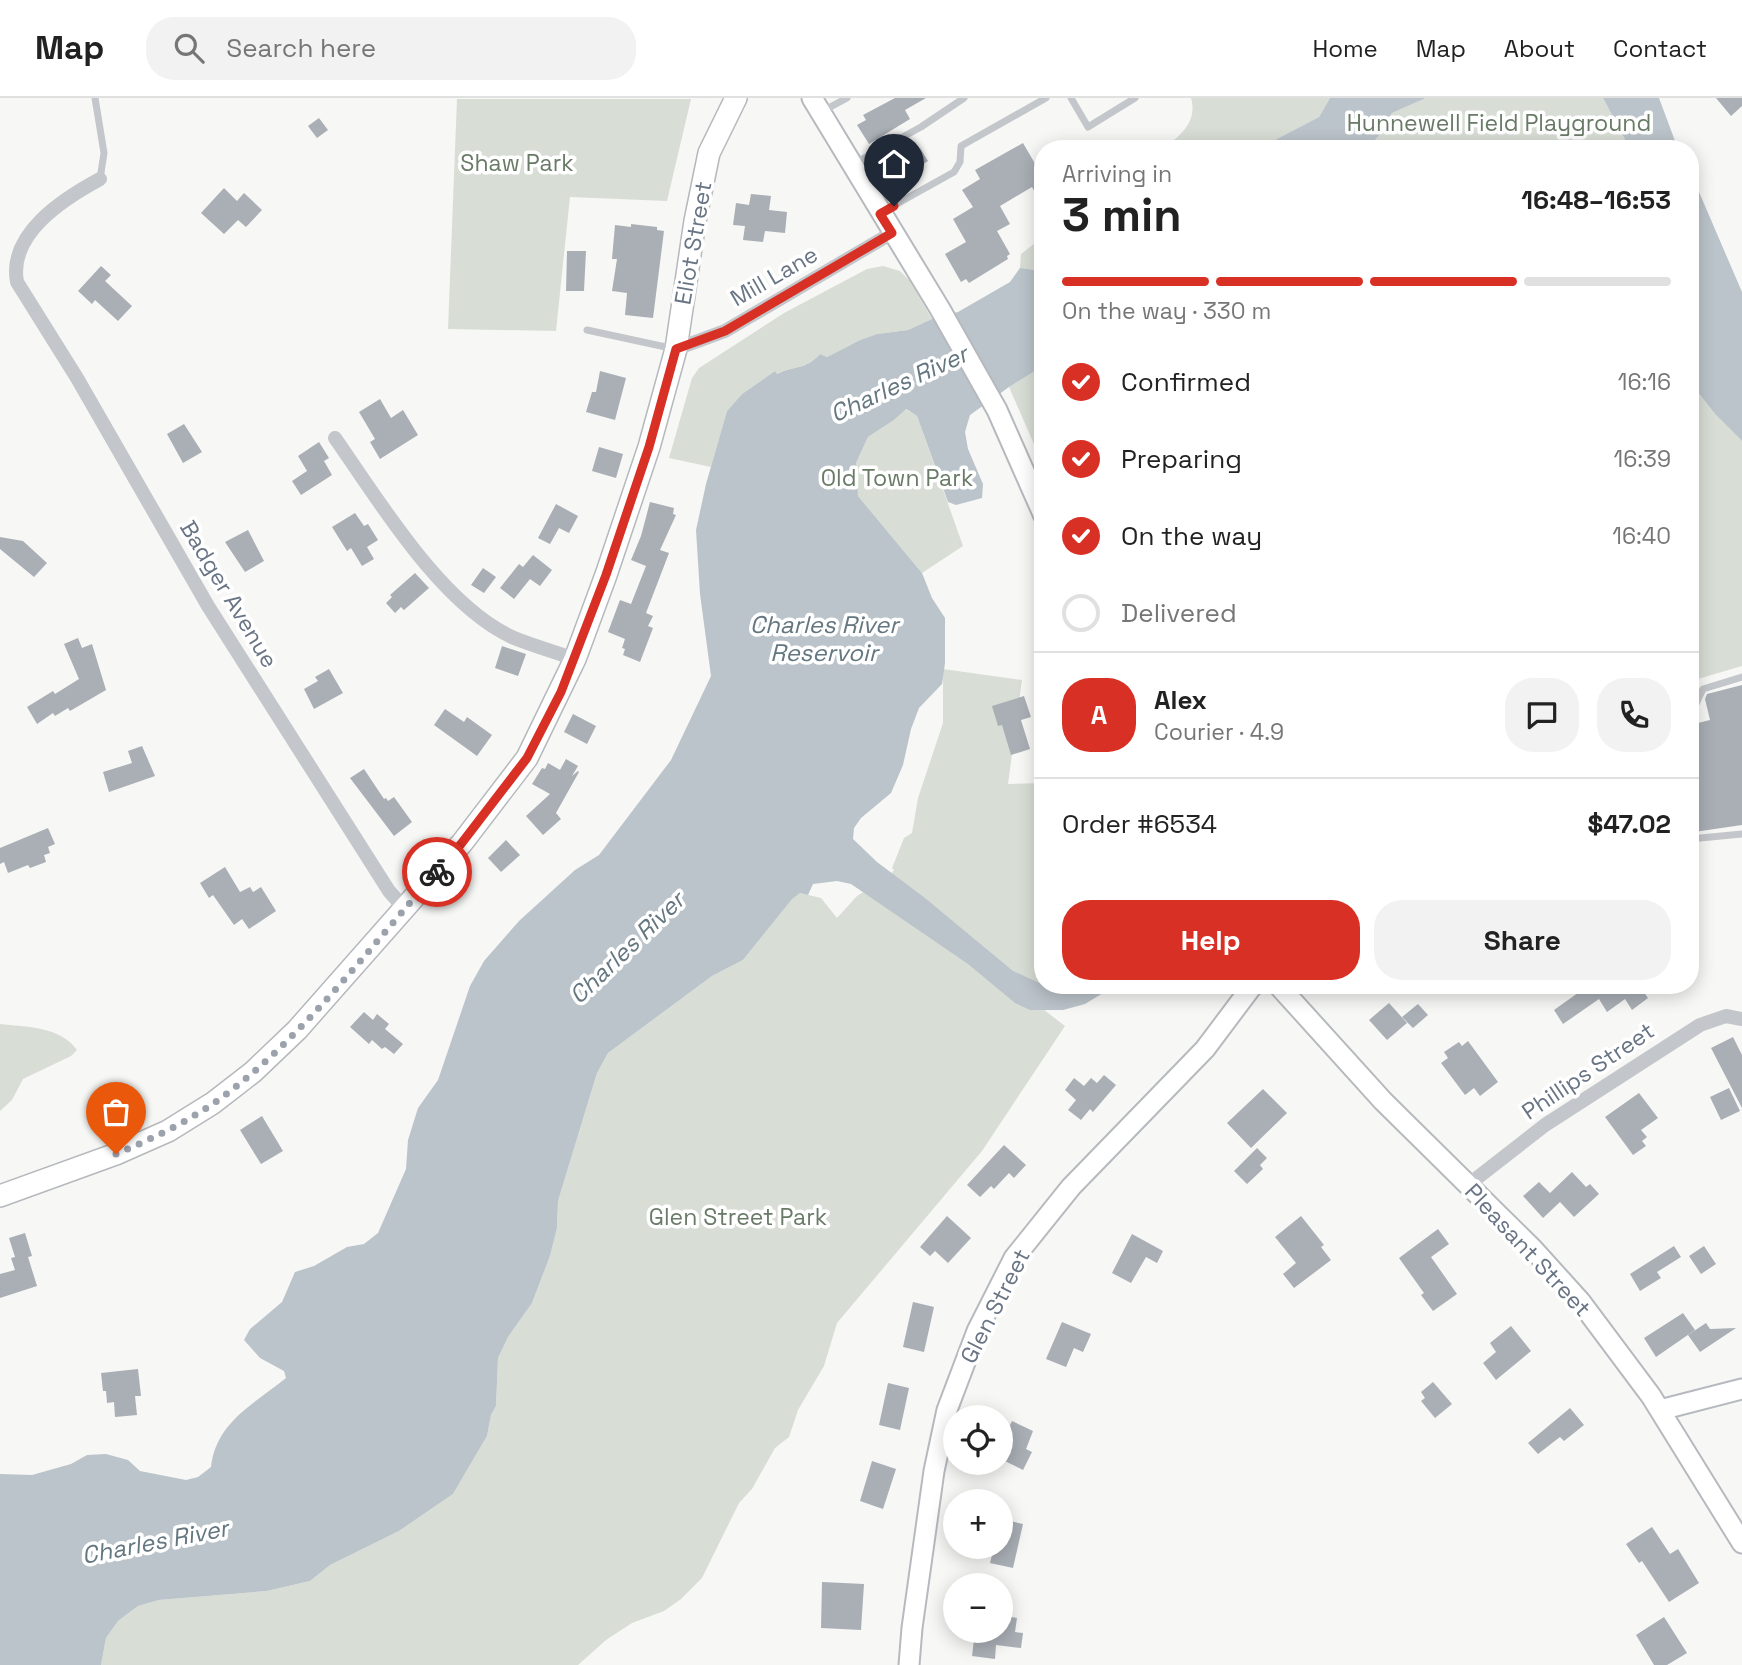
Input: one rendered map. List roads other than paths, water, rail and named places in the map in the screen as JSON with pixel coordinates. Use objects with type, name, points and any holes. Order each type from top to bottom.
[{"type":"main road","name":"Eliot Street","points":[[0,1196],[141,1144],[168,1131],[213,1103],[261,1065],[297,1030],[461,844],[527,758],[575,659],[649,447],[676,349],[695,221],[709,153],[736,98]]},
{"type":"main road","points":[[816,105],[940,309],[997,410],[1034,494]]},
{"type":"main road","name":"Glen Street","points":[[909,1665],[934,1471],[947,1410],[977,1331],[1001,1282],[1014,1258],[1071,1187],[1205,1049],[1246,994]]},
{"type":"main road","name":"Pleasant Street","points":[[1286,994],[1383,1101],[1580,1301],[1660,1410],[1742,1543]]},
{"type":"main road","points":[[1660,1410],[1742,1389]]},
{"type":"street","name":"Badger Avenue","points":[[100,179],[61,204],[43,219],[23,242],[15,271],[17,282],[77,377],[208,606],[389,891],[404,908]]},
{"type":"street","name":"Mill Lane","points":[[676,349],[725,331],[892,233]]},
{"type":"street","points":[[335,438],[400,531],[446,587],[490,623],[513,637],[575,659]]},
{"type":"street","name":"Phillips Street","points":[[1468,1185],[1545,1125],[1688,1032],[1726,1016],[1742,1019]]},
{"type":"lane","points":[[95,98],[104,153],[100,179]]},
{"type":"lane","points":[[816,105],[847,98]]},
{"type":"lane","points":[[851,165],[921,127],[964,98]]},
{"type":"lane","points":[[880,214],[954,172],[960,162],[961,146],[1046,98]]},
{"type":"lane","points":[[1071,98],[1088,127],[1135,98]]},
{"type":"lane","points":[[587,330],[676,349]]},
{"type":"lane","points":[[1699,697],[1703,689],[1742,677]]},
{"type":"lane","points":[[1699,838],[1742,834]]},
{"type":"water","points":[[1330,98],[1426,98],[1392,113],[1375,140],[1275,140],[1319,117]]},
{"type":"water","points":[[1603,98],[1659,98],[1675,140],[1625,140]]},
{"type":"water","points":[[1699,192],[1742,292],[1742,441],[1699,394]]},
{"type":"water","name":"Charles River Reservoir","points":[[1020,268],[1034,270],[1034,372],[970,415],[965,432],[968,449],[983,484],[982,498],[956,505],[948,502],[917,416],[906,409],[868,437],[856,463],[858,496],[922,573],[932,598],[945,618],[945,663],[942,684],[919,708],[903,765],[891,793],[861,818],[854,828],[853,839],[877,862],[1013,971],[1034,980],[1034,994],[1101,994],[1085,1004],[1063,1010],[1030,1010],[1015,1003],[968,964],[851,884],[837,881],[813,884],[808,895],[800,893],[792,899],[743,960],[712,976],[608,1053],[597,1073],[558,1201],[557,1228],[550,1256],[532,1303],[508,1337],[498,1358],[496,1406],[491,1415],[487,1436],[453,1494],[399,1531],[330,1565],[310,1581],[267,1591],[159,1600],[138,1606],[118,1621],[106,1638],[101,1665],[0,1665],[0,1474],[32,1475],[71,1464],[87,1455],[106,1454],[128,1460],[140,1471],[186,1480],[198,1477],[211,1467],[214,1451],[228,1426],[286,1378],[284,1371],[260,1358],[244,1340],[250,1329],[282,1302],[295,1272],[314,1266],[347,1247],[364,1244],[378,1233],[406,1169],[408,1140],[418,1108],[438,1080],[470,986],[484,961],[519,921],[575,870],[599,855],[671,760],[711,676],[700,594],[696,530],[727,411],[742,394],[775,371],[777,374],[804,365],[820,354],[827,357],[877,334],[908,330],[932,319],[958,312],[1010,282]]},
{"type":"park label","name":"Hunnewell Field Playground","points":[[1499,123]]},
{"type":"park label","name":"Shaw Park","points":[[517,163]]},
{"type":"park label","name":"Old Town Park","points":[[897,478]]},
{"type":"park label","name":"Glen Street Park","points":[[738,1217]]},
{"type":"water label","name":"Charles River","points":[[899,384]]},
{"type":"water label","name":"Charles River","points":[[627,948]]},
{"type":"water label","name":"Charles River","points":[[155,1542]]}]
